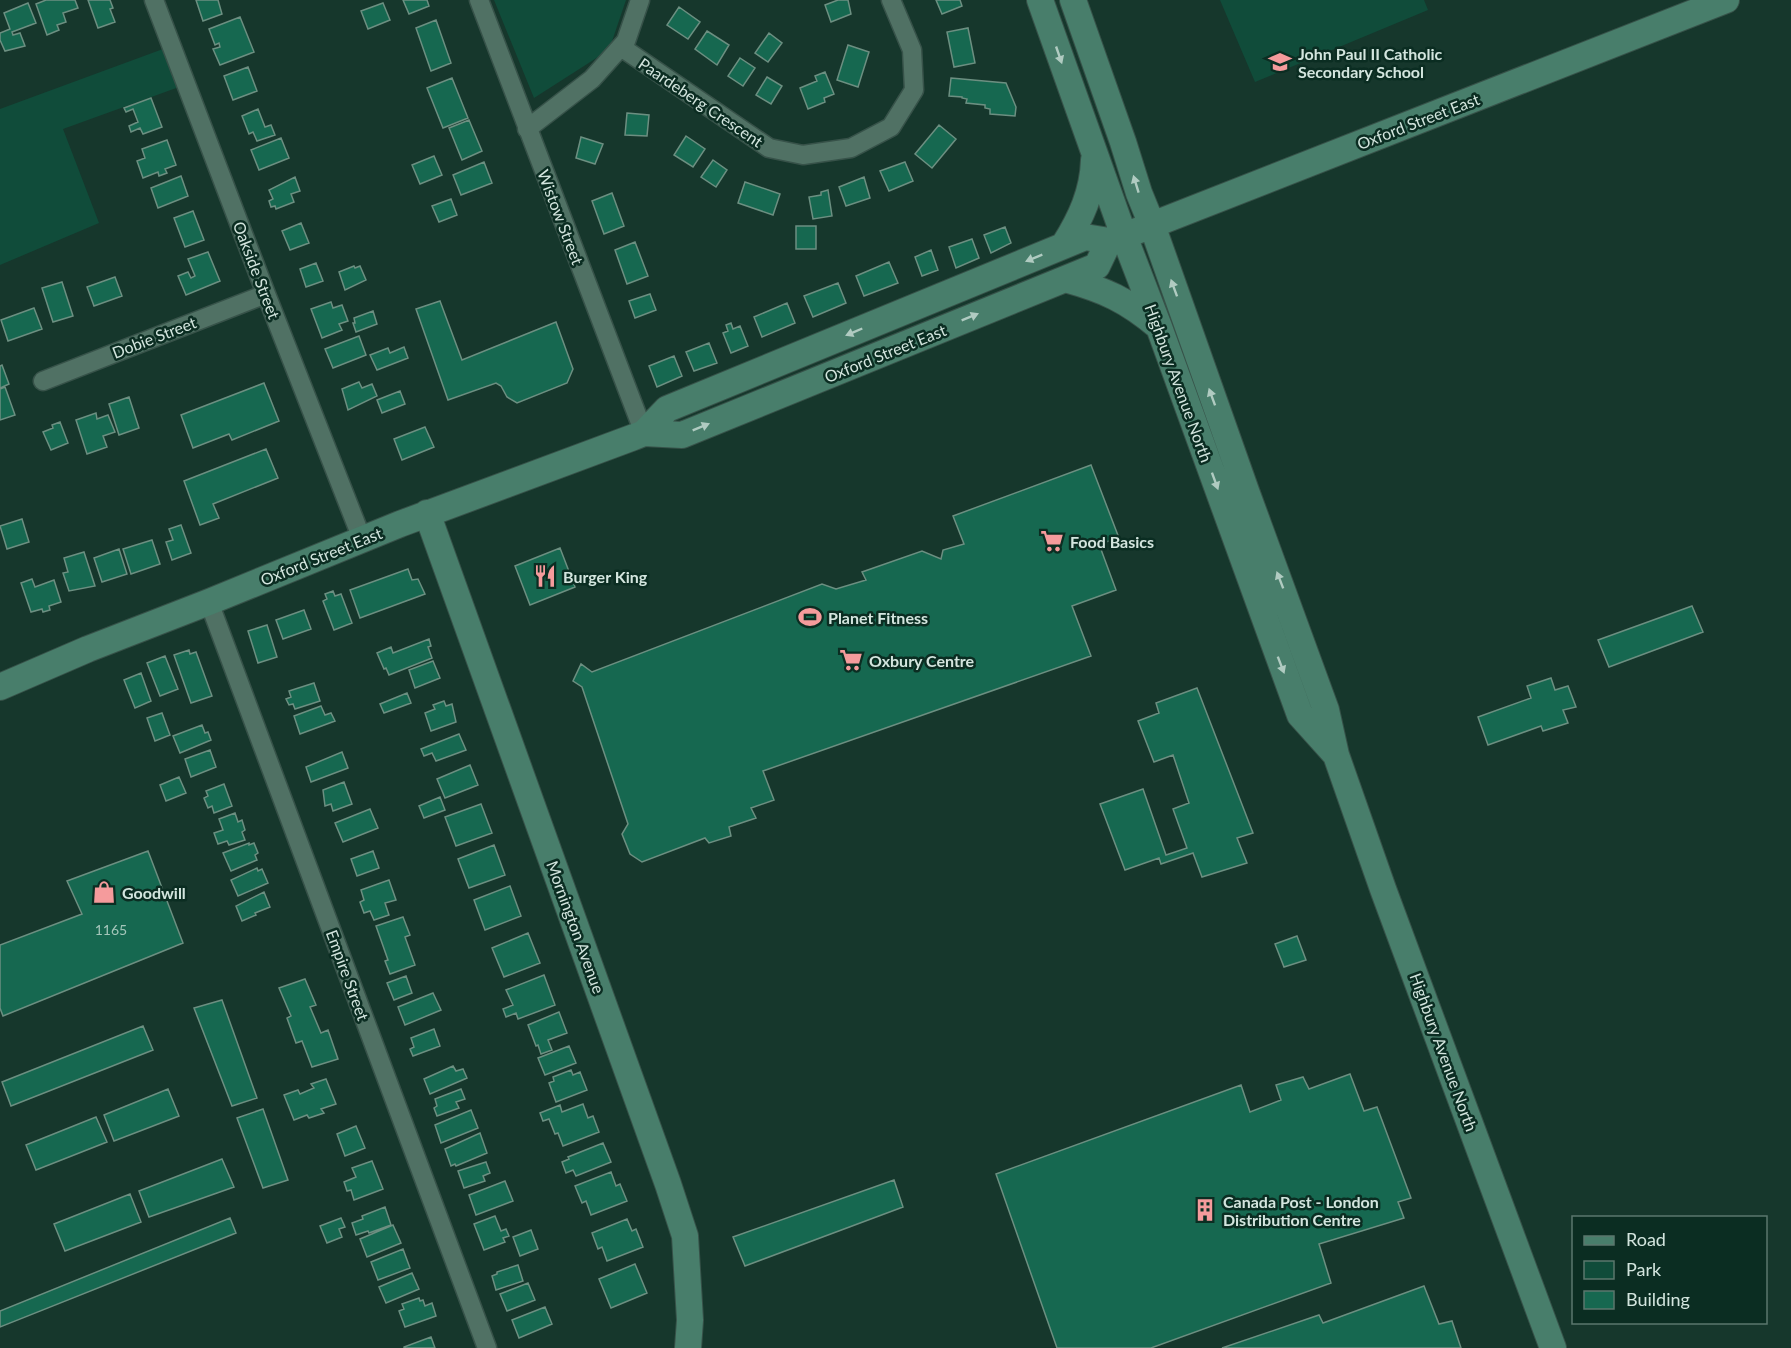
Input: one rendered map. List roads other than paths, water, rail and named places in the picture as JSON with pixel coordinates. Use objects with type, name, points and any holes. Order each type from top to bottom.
[{"type":"main road","name":"Highbury Avenue North","points":[[1040,0],[1094,153],[1116,239],[1159,327],[1300,715],[1336,755]]},
{"type":"main road","name":"Highbury Avenue North","points":[[1073,0],[1139,193],[1326,710],[1336,755],[1383,889],[1553,1348]]},
{"type":"main road","name":"Oxford Street East","points":[[644,433],[667,410],[1064,245],[1085,237],[1116,239],[1726,0]]},
{"type":"main road","points":[[1064,245],[1084,208],[1093,178],[1094,153]]},
{"type":"main road","name":"Oxford Street East","points":[[0,687],[88,649],[427,513],[644,433],[682,435],[1097,266],[1116,239]]},
{"type":"main road","points":[[1065,279],[1094,286],[1117,296],[1137,308],[1159,327]]},
{"type":"main road","name":"Mornington Avenue","points":[[427,513],[685,1236],[690,1320],[688,1348]]},
{"type":"street","name":"Oakside Street","points":[[154,0],[362,539]]},
{"type":"street","name":"Wistow Street","points":[[479,0],[644,433]]},
{"type":"street","points":[[527,129],[592,79],[621,47],[626,41],[640,0]]},
{"type":"street","name":"Paardeberg Crescent","points":[[621,47],[769,148],[802,155],[851,148],[891,127],[914,90],[912,50],[891,0]]},
{"type":"street","name":"Dobie Street","points":[[43,381],[266,294]]},
{"type":"street","name":"Empire Street","points":[[209,602],[487,1348]]},
{"type":"place","name":"John Paul II Catholic Secondary School","points":[[1280,62]]},
{"type":"place","name":"Food Basics","points":[[1052,541]]},
{"type":"place","name":"Burger King","points":[[545,576]]},
{"type":"place","name":"Planet Fitness","points":[[810,617]]},
{"type":"place","name":"Oxbury Centre","points":[[851,660]]},
{"type":"place","name":"Goodwill","points":[[104,892]]},
{"type":"place","name":"Canada Post - London Distribution Centre","points":[[1205,1210]]}]
